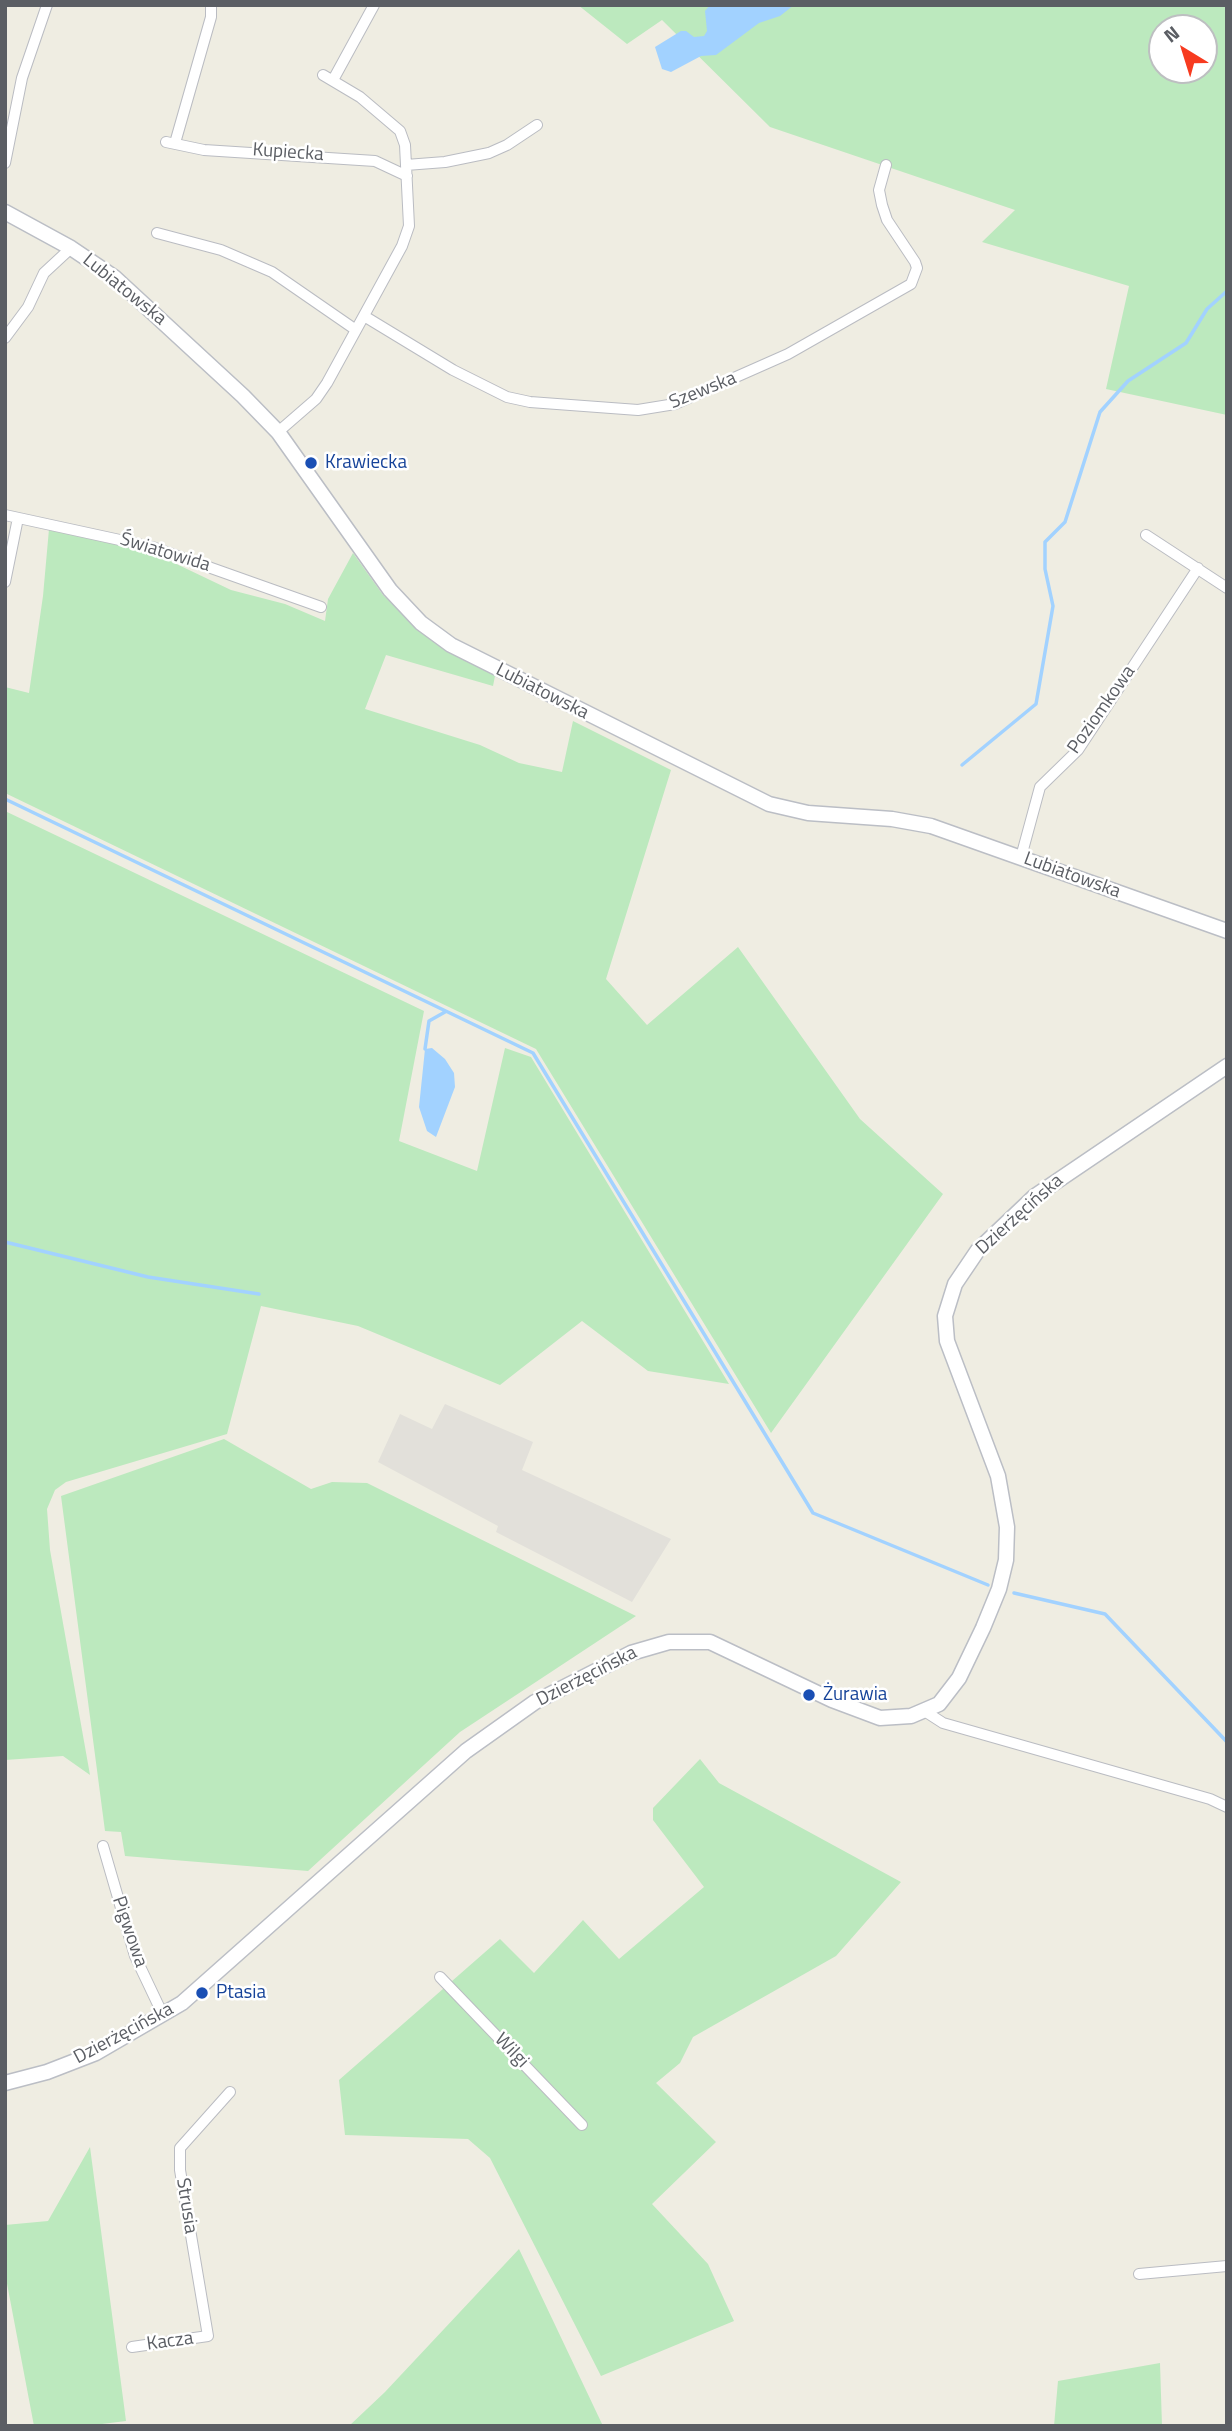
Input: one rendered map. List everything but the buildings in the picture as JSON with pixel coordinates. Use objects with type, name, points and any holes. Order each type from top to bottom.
[{"type":"street","points":[[5,163],[22,78],[47,5]]},
{"type":"street","name":"Kupiecka","points":[[211,5],[212,17],[170,142],[204,150],[375,161],[407,176]]},
{"type":"street","points":[[333,80],[374,5]]},
{"type":"street","points":[[278,432],[316,399],[407,236],[407,165],[400,131],[323,75]]},
{"type":"street","points":[[407,165],[445,162],[489,153],[537,125]]},
{"type":"street","name":"Szewska","points":[[364,316],[453,370],[508,397],[542,403],[638,410],[675,404],[788,354],[911,284],[917,268],[915,262],[887,220],[882,205],[879,190],[886,165]]},
{"type":"street","name":"Lubiatowska","points":[[5,212],[71,248],[132,292],[278,432],[390,590],[429,630],[460,650],[769,804],[808,813],[892,819],[930,826],[1227,931]]},
{"type":"street","points":[[158,233],[221,250],[272,272],[356,330]]},
{"type":"street","points":[[5,338],[28,307],[44,273],[71,248]]},
{"type":"street","name":"Światowida","points":[[5,515],[152,547],[321,607]]},
{"type":"street","points":[[5,582],[18,518]]},
{"type":"street","points":[[1146,535],[1227,588]]},
{"type":"street","name":"Poziomkowa","points":[[1021,857],[1040,787],[1078,750],[1198,568]]},
{"type":"street","name":"Dzierżęcińska","points":[[5,2083],[47,2072],[96,2053],[163,2015],[202,1987],[466,1751],[535,1702],[631,1653],[676,1641],[710,1642],[832,1700],[880,1718],[898,1719],[926,1712],[939,1704],[959,1678],[999,1589],[1006,1560],[1007,1527],[998,1476],[947,1341],[945,1316],[955,1284],[978,1250],[1035,1196],[1227,1066]]},
{"type":"street","points":[[926,1712],[943,1723],[1210,1798],[1227,1807]]},
{"type":"street","name":"Pigwowa","points":[[103,1846],[135,1956],[163,2015]]},
{"type":"street","name":"Wilgi","points":[[440,1977],[582,2125]]},
{"type":"street","name":"Strusia","points":[[208,2336],[180,2170],[180,2148],[230,2092]]},
{"type":"street","points":[[1139,2274],[1227,2266]]},
{"type":"street","name":"Kacza","points":[[132,2347],[208,2336]]},
{"type":"shaded area","points":[[445,1404],[533,1442],[522,1470],[671,1539],[632,1602],[496,1532],[498,1526],[378,1462],[400,1414],[432,1429]]},
{"type":"green space","points":[[578,5],[1227,5],[1227,415],[1106,389],[1129,286],[982,242],[1015,210],[770,127],[662,20],[627,44]]},
{"type":"green space","points":[[49,529],[145,549],[231,590],[285,604],[325,621],[328,599],[353,553],[383,595],[429,638],[495,676],[493,686],[386,655],[365,709],[480,745],[519,763],[562,772],[573,721],[671,770],[606,979],[647,1025],[738,947],[860,1119],[943,1194],[771,1433],[536,1049],[5,793],[5,687],[29,693],[43,596]]},
{"type":"green space","points":[[5,811],[424,1011],[399,1141],[477,1171],[505,1048],[531,1057],[729,1384],[648,1371],[582,1321],[500,1385],[358,1326],[261,1306],[227,1434],[66,1482],[55,1490],[47,1509],[50,1550],[90,1775],[63,1756],[5,1760]]},
{"type":"green space","points":[[224,1439],[311,1489],[332,1482],[367,1483],[636,1616],[460,1732],[308,1871],[125,1856],[121,1832],[105,1831],[61,1496]]},
{"type":"green space","points":[[700,1759],[719,1783],[901,1882],[836,1956],[693,2037],[680,2063],[656,2083],[716,2142],[652,2204],[708,2264],[734,2321],[601,2376],[490,2158],[468,2139],[345,2135],[339,2080],[500,1939],[534,1973],[583,1920],[619,1959],[704,1887],[653,1820],[653,1808]]},
{"type":"green space","points":[[90,2147],[126,2421],[86,2426],[34,2426],[5,2273],[5,2225],[48,2221]]},
{"type":"green space","points":[[519,2249],[603,2426],[349,2426],[385,2392]]},
{"type":"green space","points":[[1160,2363],[1162,2426],[1054,2426],[1058,2381]]},
{"type":"water","points":[[710,5],[794,5],[780,16],[759,23],[716,55],[701,56],[671,72],[662,69],[655,47],[681,31],[694,37],[704,36],[707,31],[705,11]]},
{"type":"water","points":[[432,1048],[445,1059],[454,1073],[455,1087],[436,1137],[427,1131],[419,1107],[425,1049]]},
{"type":"waterway","points":[[962,765],[1036,704],[1053,606],[1045,569],[1045,542],[1065,522],[1100,412],[1128,381],[1186,343],[1207,309],[1227,291]]},
{"type":"waterway","points":[[5,799],[533,1053],[813,1513],[988,1585]]},
{"type":"waterway","points":[[425,1049],[429,1021],[445,1012]]},
{"type":"waterway","points":[[5,1242],[148,1277],[259,1294]]},
{"type":"waterway","points":[[1014,1593],[1105,1614],[1227,1742]]},
{"type":"place","name":"Krawiecka","points":[[311,463]]},
{"type":"place","name":"Żurawia","points":[[809,1695]]},
{"type":"place","name":"Ptasia","points":[[202,1993]]}]
